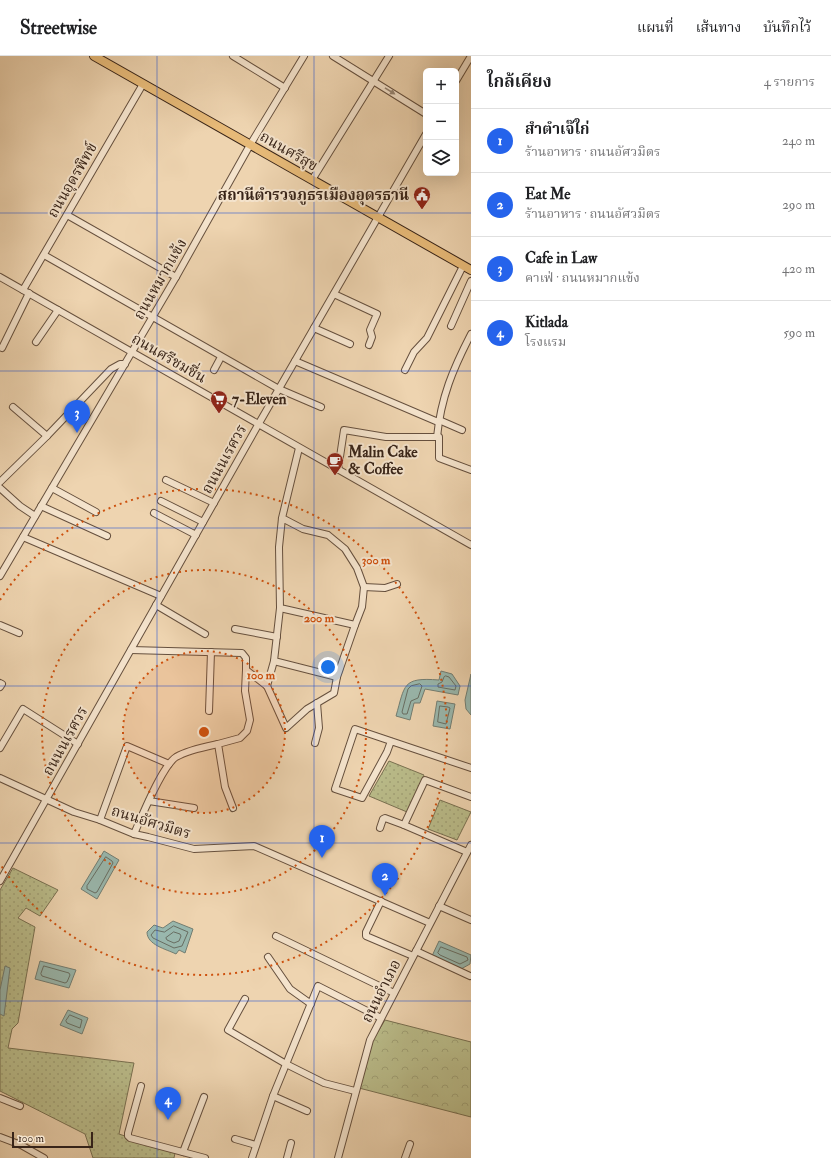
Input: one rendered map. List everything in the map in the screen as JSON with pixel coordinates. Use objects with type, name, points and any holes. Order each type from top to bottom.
[{"type":"main road","name":"ถนนศรีสุข","points":[[94,56],[471,270]]},
{"type":"street","points":[[233,56],[284,88]]},
{"type":"street","name":"ถนนหมากแข้ง","points":[[0,576],[176,277],[250,145],[304,56]]},
{"type":"street","points":[[333,56],[423,112]]},
{"type":"street","points":[[312,180],[388,56]]},
{"type":"street","points":[[459,76],[471,56]]},
{"type":"street","name":"ถนนอุดรพิทข์","points":[[2,348],[44,255],[143,84]]},
{"type":"street","name":"ถนนนเรศวร","points":[[0,881],[3,871],[47,799],[258,424],[423,139]]},
{"type":"street","points":[[67,215],[176,277]]},
{"type":"street","points":[[44,255],[279,389],[321,407]]},
{"type":"street","points":[[405,370],[414,352],[427,338],[463,266]]},
{"type":"street","name":"ถนนศรีชมชื่น","points":[[0,277],[132,351],[299,448],[471,544]]},
{"type":"street","points":[[451,326],[471,281]]},
{"type":"street","points":[[334,294],[377,314],[370,330],[372,338],[369,345]]},
{"type":"street","points":[[36,342],[58,310]]},
{"type":"street","points":[[314,328],[350,344]]},
{"type":"street","points":[[471,334],[458,358],[444,394],[437,437],[439,437],[438,458],[471,470]]},
{"type":"street","points":[[214,370],[221,357]]},
{"type":"street","points":[[295,361],[462,430]]},
{"type":"street","points":[[0,482],[3,474],[47,436],[111,369],[120,364],[125,364]]},
{"type":"street","points":[[13,407],[47,436]]},
{"type":"street","points":[[338,470],[344,430],[386,436],[437,437]]},
{"type":"street","points":[[267,686],[274,661],[280,608],[279,547],[282,518],[299,448]]},
{"type":"street","points":[[166,480],[214,503]]},
{"type":"street","points":[[0,488],[20,506],[35,516]]},
{"type":"street","points":[[52,488],[96,512]]},
{"type":"street","points":[[161,501],[203,522]]},
{"type":"street","points":[[41,506],[107,536]]},
{"type":"street","points":[[154,513],[196,535]]},
{"type":"street","points":[[246,670],[267,686],[286,728],[307,709],[334,693],[337,677],[362,607],[364,587],[357,568],[345,549],[328,535],[303,529],[282,518]]},
{"type":"street","points":[[23,537],[161,596]]},
{"type":"street","points":[[364,587],[385,588],[397,584]]},
{"type":"street","points":[[156,605],[205,634]]},
{"type":"street","points":[[280,608],[355,625]]},
{"type":"street","points":[[0,625],[19,633]]},
{"type":"street","points":[[235,629],[277,637]]},
{"type":"street","points":[[131,650],[242,653],[246,658],[245,691],[250,720],[247,731],[240,738],[194,750],[176,757],[166,767],[134,834]]},
{"type":"street","points":[[209,711],[211,652]]},
{"type":"street","points":[[274,661],[337,677]]},
{"type":"street","points":[[0,683],[2,684],[0,687]]},
{"type":"street","points":[[315,743],[319,728],[317,703]]},
{"type":"street","points":[[0,748],[23,709],[78,744]]},
{"type":"street","points":[[391,741],[387,752],[362,798],[335,788],[355,729],[391,741],[471,768]]},
{"type":"street","points":[[218,744],[225,787],[233,808]]},
{"type":"street","points":[[100,820],[127,746],[169,764]]},
{"type":"street","name":"ถนนอัศวมิตร","points":[[0,778],[74,812],[100,820],[134,834],[194,849],[254,846],[430,923]]},
{"type":"street","points":[[404,825],[425,780],[471,797]]},
{"type":"street","points":[[149,801],[194,808]]},
{"type":"street","points":[[380,828],[383,819],[385,818],[467,852]]},
{"type":"street","name":"ถนนอำเภอ","points":[[338,1158],[370,1040],[471,845]]},
{"type":"street","points":[[381,901],[366,932],[366,936],[415,953],[470,976]]},
{"type":"street","points":[[439,906],[471,920]]},
{"type":"street","points":[[276,936],[394,993]]},
{"type":"street","points":[[268,957],[290,988],[310,1004]]},
{"type":"street","points":[[252,1158],[273,1096],[318,986],[381,1018]]},
{"type":"street","points":[[246,999],[228,1030],[286,1064],[324,1083],[355,1091]]},
{"type":"street","points":[[141,1086],[128,1136],[130,1138],[205,1158]]},
{"type":"street","points":[[273,1096],[307,1111]]},
{"type":"street","points":[[184,1152],[204,1097]]},
{"type":"street","points":[[0,1098],[20,1106]]},
{"type":"street","points":[[0,1137],[21,1145],[44,1158]]},
{"type":"street","points":[[235,1139],[256,1145]]},
{"type":"street","points":[[287,1158],[291,1143]]},
{"type":"street","points":[[405,1158],[410,1144]]},
{"type":"green space","points":[[389,761],[424,775],[407,812],[369,796]]},
{"type":"green space","points":[[440,800],[471,812],[457,840],[428,829]]},
{"type":"green space","points":[[13,868],[58,890],[40,916],[26,908],[18,918],[35,927],[18,1023],[12,1029],[8,1048],[134,1063],[119,1134],[175,1153],[174,1158],[93,1158],[85,1134],[0,1091],[0,890]]},
{"type":"green space","points":[[385,1020],[471,1042],[471,1117],[359,1088],[373,1040]]},
{"type":"water","points":[[441,671],[452,674],[460,686],[458,695],[425,689],[420,703],[414,703],[410,720],[396,716],[401,697],[407,685],[418,680],[439,680]]},
{"type":"water","points":[[471,674],[471,715],[466,709],[465,700]]},
{"type":"water","points":[[437,701],[455,704],[450,729],[433,726]]},
{"type":"water","points":[[104,851],[119,860],[97,899],[81,889]]},
{"type":"water","points":[[173,921],[193,929],[185,953],[179,950],[176,954],[162,948],[150,940],[148,936],[147,932],[154,925],[163,928]]},
{"type":"water","points":[[439,941],[471,955],[470,964],[461,969],[432,956]]},
{"type":"water","points":[[40,961],[76,970],[69,988],[35,979]]},
{"type":"water","points":[[5,966],[10,968],[4,1016],[0,1014],[0,990]]},
{"type":"water","points":[[68,1010],[88,1018],[82,1034],[60,1025]]},
{"type":"place","name":"สถานีตำรวจภูธรเมืองอุดรธานี","points":[[422,210]]},
{"type":"place","name":"7-Eleven","points":[[219,414]]},
{"type":"place","name":"Cafe in Law","points":[[77,433]]},
{"type":"place","name":"Malin Cake & Coffee","points":[[335,476]]},
{"type":"place","name":"สำตำเจ๊ใก่","points":[[322,858]]},
{"type":"place","name":"Eat Me","points":[[385,896]]},
{"type":"place","name":"Kitlada","points":[[168,1120]]}]
